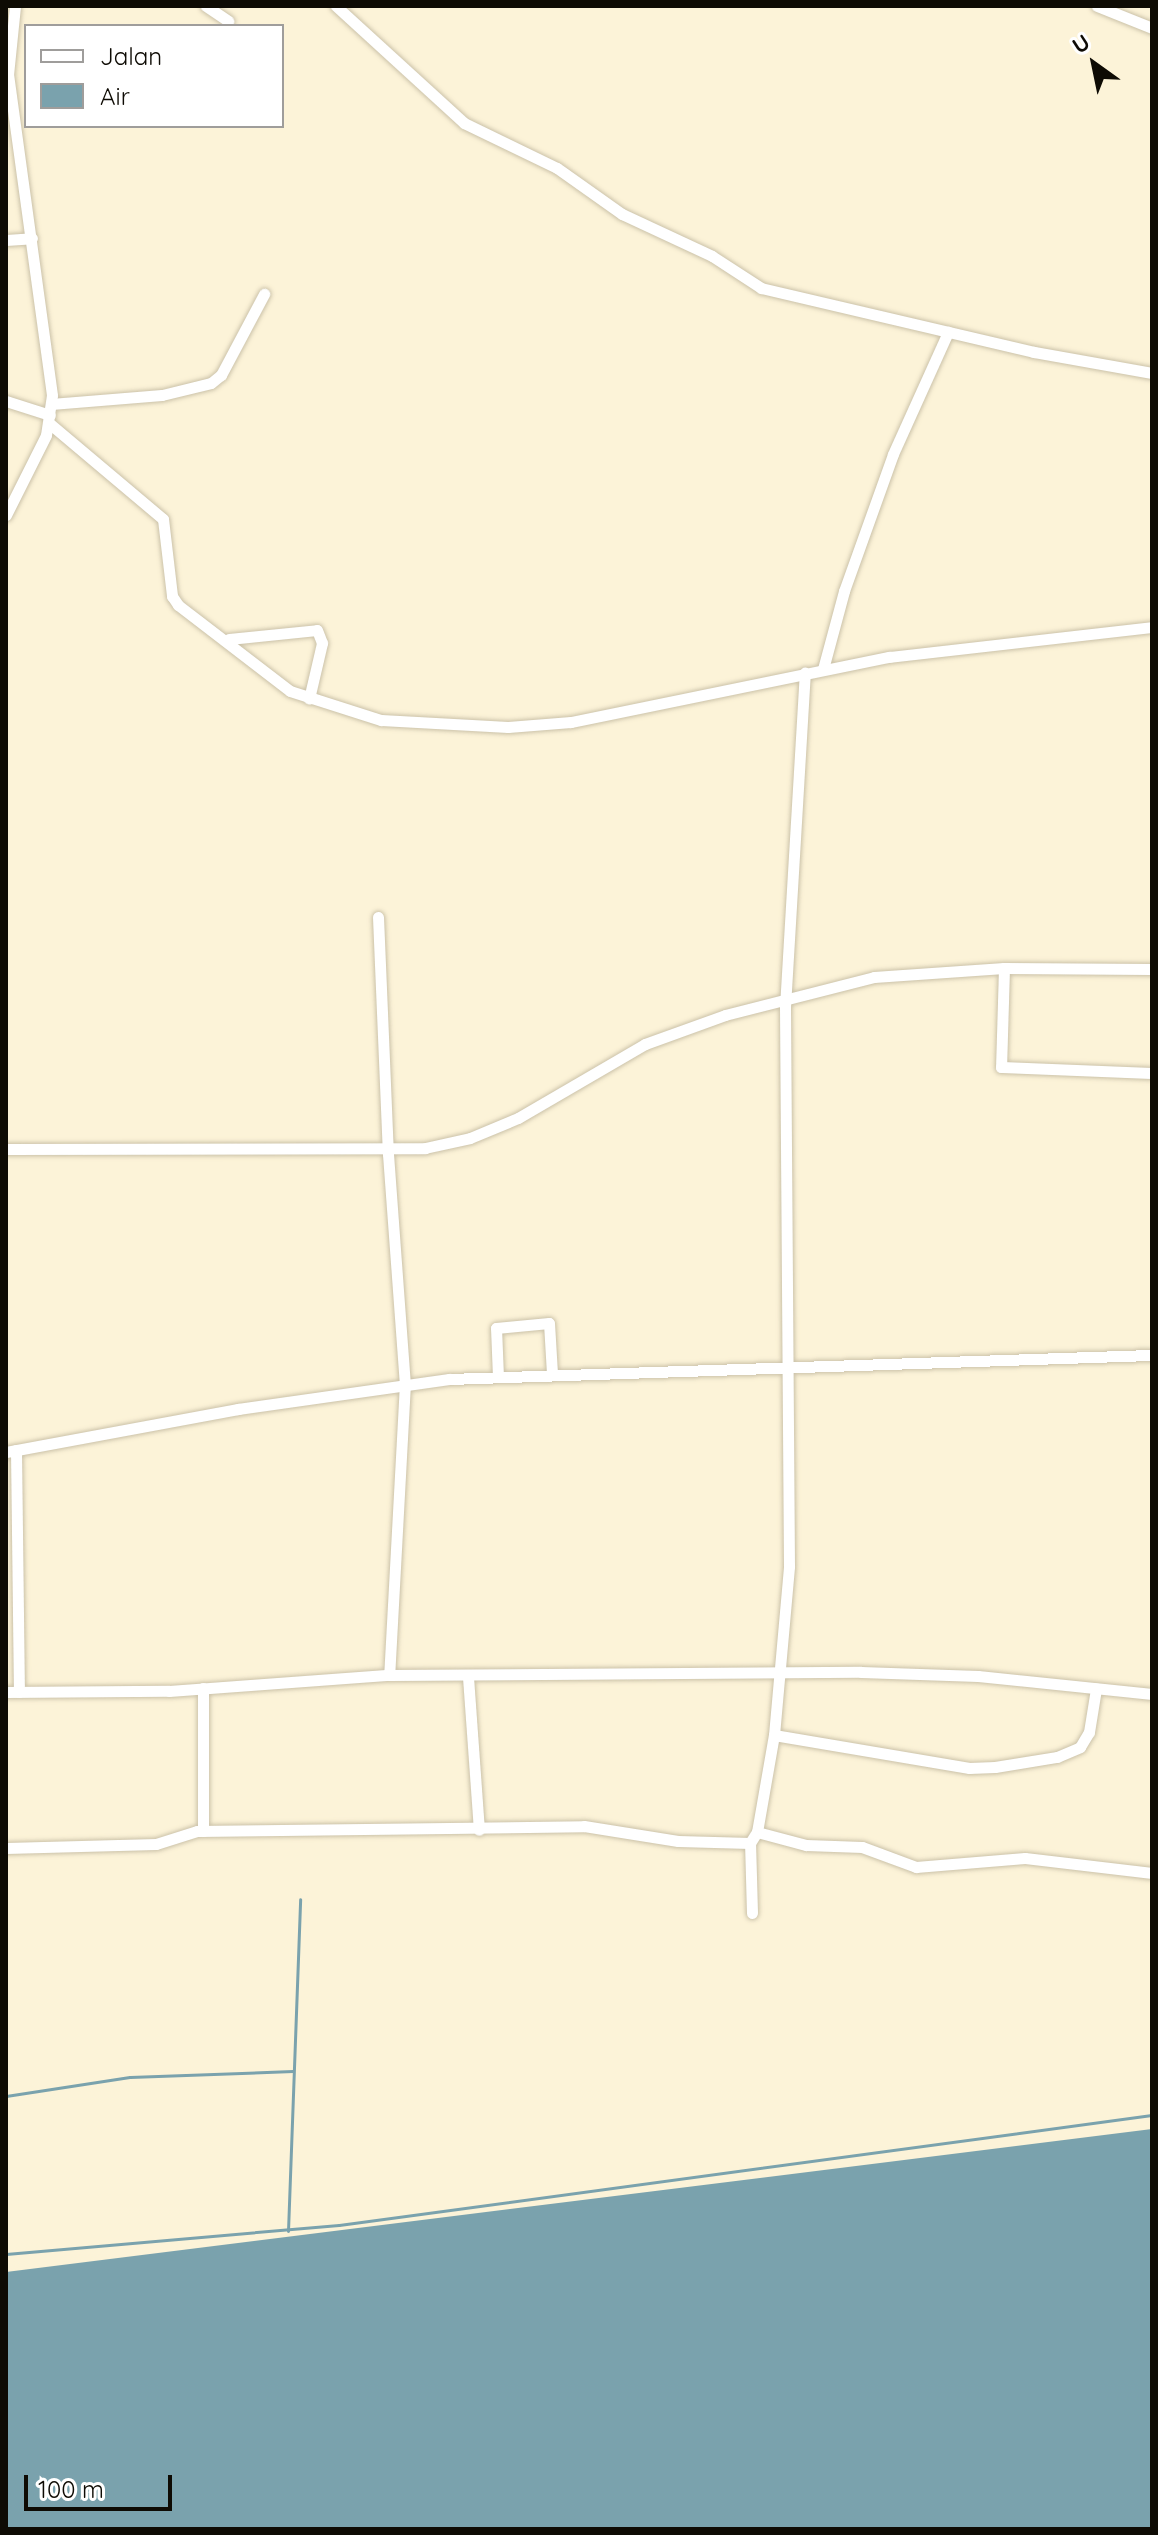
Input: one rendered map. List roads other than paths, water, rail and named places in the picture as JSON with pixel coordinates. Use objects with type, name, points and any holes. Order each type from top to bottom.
[{"type":"street","points":[[6,515],[50,414],[51,364],[8,75],[15,6]]},
{"type":"street","points":[[206,6],[228,21]]},
{"type":"street","points":[[336,6],[464,123],[557,168],[635,221],[712,256],[768,291],[948,332],[1152,373]]},
{"type":"street","points":[[1104,7],[1152,28]]},
{"type":"street","points":[[6,240],[32,238]]},
{"type":"street","points":[[6,401],[50,414],[211,383],[221,375],[264,294]]},
{"type":"street","points":[[823,669],[844,591],[893,454],[948,332]]},
{"type":"street","points":[[50,414],[163,519],[173,599],[229,639],[281,684],[309,699],[391,721],[534,726],[823,669],[1152,627]]},
{"type":"street","points":[[229,639],[317,630],[322,643],[309,699]]},
{"type":"street","points":[[752,1913],[750,1843],[757,1832],[774,1735],[782,1673],[790,1539],[786,1367],[785,1000],[805,673]]},
{"type":"street","points":[[378,917],[388,1151],[405,1383],[389,1675]]},
{"type":"street","points":[[1004,968],[1001,1067],[1152,1073]]},
{"type":"street","points":[[6,1149],[388,1151],[425,1148],[491,1131],[645,1044],[785,1000],[874,977],[1004,968],[1152,969]]},
{"type":"street","points":[[498,1377],[496,1328],[548,1323],[552,1325],[552,1374]]},
{"type":"street","points":[[1152,1355],[552,1374],[405,1383],[11,1451],[12,1692],[203,1688],[389,1675],[920,1673],[1152,1694]]},
{"type":"street","points":[[468,1677],[479,1830]]},
{"type":"street","points":[[203,1688],[203,1831]]},
{"type":"street","points":[[774,1735],[875,1754],[995,1767],[1057,1757],[1080,1747],[1089,1732],[1096,1689]]},
{"type":"street","points":[[6,1848],[156,1844],[203,1831],[599,1827],[678,1841],[750,1843]]},
{"type":"street","points":[[757,1832],[806,1845],[862,1847],[916,1867],[1025,1858],[1152,1873]]},
{"type":"water","points":[[1152,2129],[1152,2529],[6,2529],[6,2272]]},
{"type":"waterway","points":[[288,2231],[300,1899]]},
{"type":"waterway","points":[[6,2096],[130,2077],[293,2071]]},
{"type":"waterway","points":[[6,2254],[339,2225],[1152,2115]]}]
